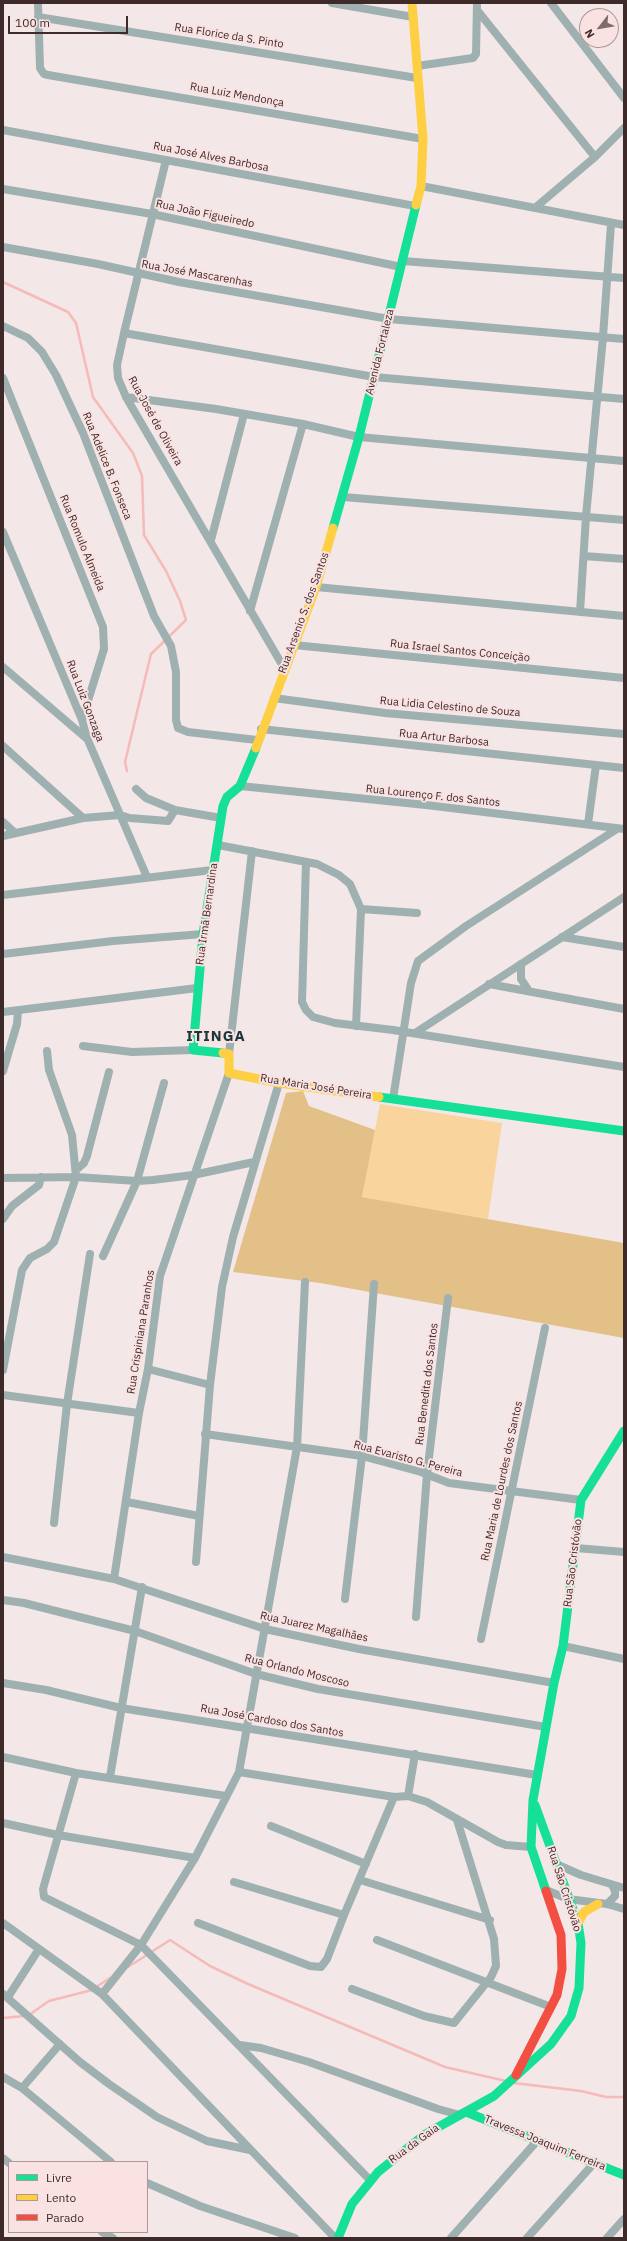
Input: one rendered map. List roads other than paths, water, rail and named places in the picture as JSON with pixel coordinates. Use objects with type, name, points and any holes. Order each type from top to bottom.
[{"type":"main road","name":"Avenida Fortaleza","points":[[359,437],[421,186],[423,139],[412,3]]},
{"type":"main road","name":"Rua Arsenio S. dos Santos","points":[[240,786],[316,587],[359,437]]},
{"type":"main road","name":"Rua Irmã Bernardina","points":[[193,1050],[197,988],[203,934],[224,801],[240,786]]},
{"type":"main road","points":[[193,1050],[229,1054],[229,1072]]},
{"type":"main road","name":"Rua Maria José Pereira","points":[[229,1072],[279,1083],[624,1131]]},
{"type":"main road","name":"Rua São Cristóvão","points":[[516,2075],[534,2043],[557,1995],[562,1969],[561,1935],[530,1847],[533,1800],[554,1683],[563,1646],[581,1500],[624,1431]]},
{"type":"main road","name":"Rua São Cristóvão","points":[[516,2075],[543,2051],[562,2030],[575,2004],[579,1988],[581,1964],[581,1943],[578,1924],[533,1800]]},
{"type":"main road","points":[[530,1847],[537,1839],[548,1842]]},
{"type":"main road","points":[[578,1924],[584,1912],[598,1904]]},
{"type":"main road","points":[[534,2043],[537,2050],[543,2051]]},
{"type":"main road","name":"Rua da Gaia","points":[[337,2238],[352,2204],[370,2180],[412,2143],[494,2096],[516,2075]]},
{"type":"main road","name":"Travessa Joaquim Ferreira","points":[[463,2114],[595,2162],[624,2175]]},
{"type":"street","points":[[38,3],[38,17]]},
{"type":"street","points":[[332,3],[413,17]]},
{"type":"street","points":[[551,3],[624,98]]},
{"type":"street","points":[[417,66],[473,58],[476,54],[477,6]]},
{"type":"street","points":[[477,6],[595,157]]},
{"type":"street","name":"Rua Luiz Mendonça","points":[[38,17],[40,68],[44,74],[423,139]]},
{"type":"street","name":"Rua Florice da S. Pinto","points":[[38,17],[417,78]]},
{"type":"street","points":[[536,208],[595,157],[624,128]]},
{"type":"street","name":"Rua José Alves Barbosa","points":[[3,130],[415,206]]},
{"type":"street","name":"Rua José de Oliveira","points":[[166,160],[137,274],[116,371],[120,386],[126,397],[211,540],[250,611],[284,668]]},
{"type":"street","points":[[421,186],[612,224],[624,225]]},
{"type":"street","name":"Rua João Figueiredo","points":[[3,189],[152,214],[402,264],[624,278]]},
{"type":"street","points":[[580,612],[586,516],[598,397],[606,277],[612,224]]},
{"type":"street","name":"Rua José Mascarenhas","points":[[3,247],[98,264],[137,274],[389,319],[624,339]]},
{"type":"street","name":"Rua Adelice B. Fonseca","points":[[3,326],[19,333],[35,344],[56,375],[83,433],[154,616],[173,651],[176,672],[176,720],[178,728],[188,732],[258,740]]},
{"type":"street","points":[[124,333],[374,377],[624,399]]},
{"type":"street","name":"Rua Romulo Almeida","points":[[3,378],[103,627],[104,650],[82,720]]},
{"type":"street","points":[[126,397],[303,424],[359,437],[624,461]]},
{"type":"street","points":[[211,540],[244,414]]},
{"type":"street","points":[[250,611],[303,424]]},
{"type":"street","points":[[343,497],[624,520]]},
{"type":"street","name":"Rua Luiz Gonzaga","points":[[3,532],[82,720],[87,738],[147,877]]},
{"type":"street","points":[[584,556],[624,559]]},
{"type":"street","points":[[316,587],[624,616]]},
{"type":"street","name":"Rua Israel Santos Conceição","points":[[294,645],[624,678]]},
{"type":"street","points":[[3,667],[87,738]]},
{"type":"street","name":"Rua Lidia Celestino de Souza","points":[[274,698],[385,713],[624,734]]},
{"type":"street","name":"Rua Artur Barbosa","points":[[261,729],[624,768]]},
{"type":"street","points":[[3,746],[83,818]]},
{"type":"street","points":[[588,824],[596,765]]},
{"type":"street","name":"Rua Lourenço F. dos Santos","points":[[240,786],[588,824],[620,829]]},
{"type":"street","points":[[136,789],[146,798],[175,810],[221,818]]},
{"type":"street","points":[[3,836],[83,818],[120,815],[130,818],[168,821],[175,810]]},
{"type":"street","points":[[3,822],[15,833]]},
{"type":"street","points":[[393,1099],[415,967],[424,956],[620,829]]},
{"type":"street","points":[[218,845],[306,862],[326,868],[350,884],[361,909],[356,1026]]},
{"type":"street","points":[[229,1054],[252,851]]},
{"type":"street","points":[[306,862],[302,1002],[306,1010],[313,1017],[335,1024],[415,1033],[624,1067]]},
{"type":"street","points":[[3,895],[212,870]]},
{"type":"street","points":[[415,1033],[624,897]]},
{"type":"street","points":[[361,909],[418,912]]},
{"type":"street","points":[[3,954],[135,939],[203,934]]},
{"type":"street","points":[[562,937],[624,947]]},
{"type":"street","points":[[521,964],[521,979],[529,991]]},
{"type":"street","points":[[489,984],[624,1009]]},
{"type":"street","points":[[3,1012],[197,988]]},
{"type":"street","points":[[3,1071],[17,1024],[18,1011]]},
{"type":"street","points":[[83,1046],[132,1052],[193,1050]]},
{"type":"street","points":[[47,1051],[51,1077],[72,1135],[76,1173]]},
{"type":"street","points":[[3,1370],[22,1270],[30,1258],[47,1249],[54,1242],[76,1173],[84,1163],[87,1156],[109,1072]]},
{"type":"street","name":"Rua Crispiniana Paranhos","points":[[114,1579],[127,1502],[139,1413],[148,1370],[160,1276],[229,1072]]},
{"type":"street","points":[[103,1256],[137,1181],[164,1083]]},
{"type":"street","points":[[196,1562],[210,1385],[226,1263],[254,1162],[279,1083]]},
{"type":"street","points":[[3,1178],[42,1177],[76,1173],[137,1181],[193,1175],[254,1162]]},
{"type":"street","points":[[3,1219],[12,1206],[39,1185],[42,1177]]},
{"type":"street","points":[[54,1523],[67,1404],[90,1254]]},
{"type":"street","points":[[102,1994],[141,1945],[195,1858],[239,1772],[296,1447],[305,1282]]},
{"type":"street","points":[[345,1599],[362,1456],[374,1284]]},
{"type":"street","name":"Rua Benedita dos Santos","points":[[416,1617],[427,1474],[448,1298]]},
{"type":"street","name":"Rua Maria de Lourdes dos Santos","points":[[481,1638],[510,1491],[545,1328]]},
{"type":"street","points":[[148,1370],[210,1385]]},
{"type":"street","points":[[3,1395],[139,1413]]},
{"type":"street","name":"Rua Evaristo G. Pereira","points":[[206,1434],[362,1456],[427,1474],[449,1483],[581,1500]]},
{"type":"street","points":[[127,1502],[199,1516]]},
{"type":"street","points":[[576,1548],[624,1552]]},
{"type":"street","name":"Rua Juarez Magalhães","points":[[3,1557],[114,1579],[142,1587],[265,1629],[359,1649],[554,1683]]},
{"type":"street","points":[[110,1777],[142,1587]]},
{"type":"street","name":"Rua Orlando Moscoso","points":[[3,1600],[31,1605],[135,1631],[256,1674],[343,1694],[546,1728]]},
{"type":"street","points":[[563,1646],[624,1659]]},
{"type":"street","name":"Rua José Cardoso dos Santos","points":[[3,1683],[46,1690],[121,1708],[248,1727],[341,1744],[415,1754],[538,1775]]},
{"type":"street","points":[[408,1796],[415,1754]]},
{"type":"street","points":[[3,1757],[76,1773],[226,1796]]},
{"type":"street","points":[[239,1772],[394,1797],[408,1796],[427,1802],[457,1820],[506,1845],[530,1847]]},
{"type":"street","points":[[76,1773],[43,1889],[44,1897],[141,1945],[370,2180]]},
{"type":"street","points":[[198,1923],[310,1966],[321,1967],[327,1959],[394,1797]]},
{"type":"street","points":[[352,1989],[424,2016],[454,2023],[459,2019],[496,1966],[496,1954],[490,1920],[457,1820]]},
{"type":"street","points":[[3,1823],[58,1835],[195,1858]]},
{"type":"street","points":[[271,1826],[366,1864]]},
{"type":"street","points":[[556,1864],[581,1876],[624,1888]]},
{"type":"street","points":[[360,1880],[490,1920]]},
{"type":"street","points":[[234,1882],[344,1915]]},
{"type":"street","points":[[607,1904],[615,1896],[612,1885]]},
{"type":"street","points":[[546,1890],[568,1899],[607,1904],[624,1909]]},
{"type":"street","points":[[3,1923],[102,1994],[250,2150],[337,2238]]},
{"type":"street","points":[[377,1940],[551,2007]]},
{"type":"street","points":[[39,1949],[6,1995],[60,2044],[109,2084],[157,2117],[207,2141],[250,2150]]},
{"type":"street","points":[[22,2088],[60,2044]]},
{"type":"street","points":[[240,2045],[262,2048],[309,2062],[438,2109],[463,2114]]},
{"type":"street","points":[[3,2077],[22,2088],[110,2161]]},
{"type":"street","points":[[451,2238],[537,2141]]},
{"type":"street","points":[[527,2238],[595,2162]]},
{"type":"street","points":[[148,2183],[200,2206],[295,2238]]},
{"type":"street","points":[[607,2238],[624,2219]]},
{"type":"street","points":[[104,2233],[114,2238]]},
{"type":"waterway","points":[[3,282],[68,312],[76,323],[93,397],[133,453],[142,476],[144,535],[166,571],[180,601],[186,620],[151,654],[125,762],[127,771]]},
{"type":"waterway","points":[[128,1967],[170,1940],[210,1966],[248,1984],[445,2067],[506,2081]]},
{"type":"waterway","points":[[96,1987],[110,1978]]},
{"type":"waterway","points":[[29,2015],[49,2001],[92,1990]]},
{"type":"waterway","points":[[3,2018],[24,2016]]},
{"type":"waterway","points":[[514,2083],[581,2091],[606,2097],[624,2097]]},
{"type":"district","name":"ITINGA","points":[[216,1037]]}]
